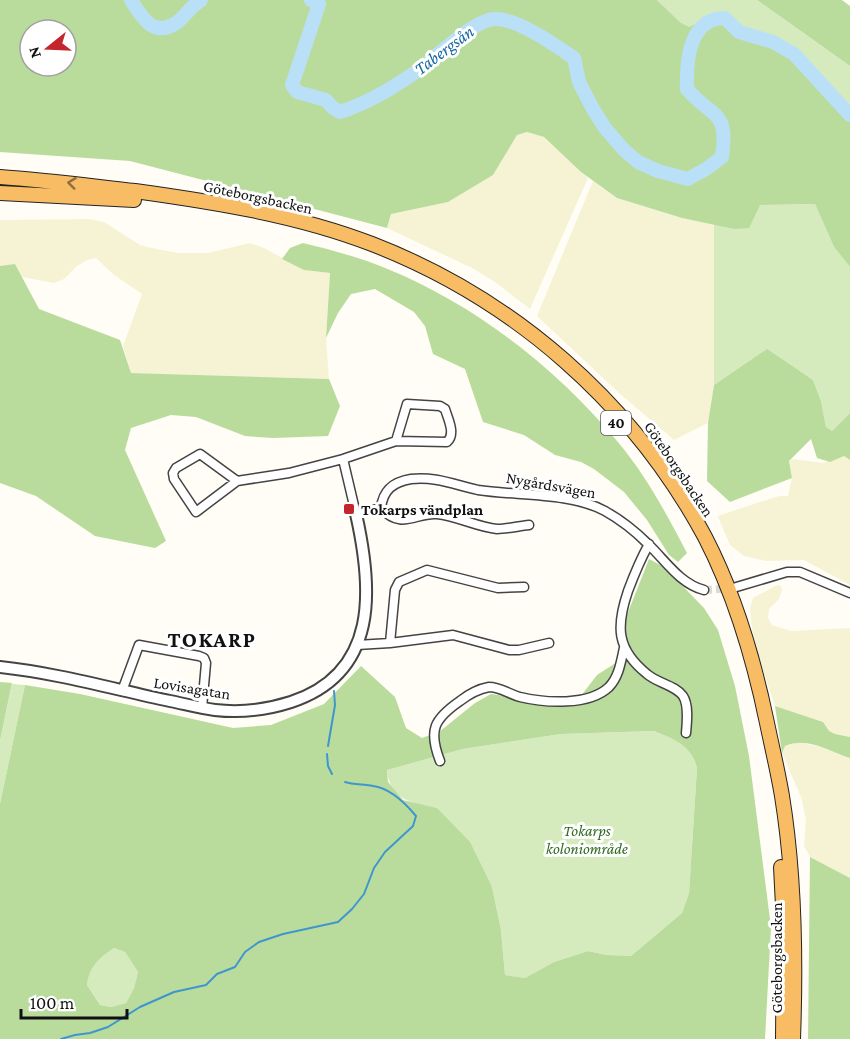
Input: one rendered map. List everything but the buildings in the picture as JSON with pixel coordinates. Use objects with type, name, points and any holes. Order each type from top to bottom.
[{"type":"highway","name":"Göteborgsbacken","points":[[0,177],[159,195],[230,206],[300,221],[371,243],[439,274],[497,308],[551,348],[619,413],[670,480],[705,538],[732,600],[755,673],[782,796],[790,863],[795,971],[793,1039]]},
{"type":"highway","name":"Göteborgsbacken","points":[[0,193],[108,198],[194,208],[299,230],[369,252],[434,281],[490,313],[542,351],[599,404],[644,457],[697,540],[723,600],[744,663],[766,755],[780,858],[784,925],[783,1039]]},
{"type":"street","points":[[237,482],[200,454],[176,468],[173,473],[174,479],[196,512],[237,482],[297,471],[343,459],[396,441],[447,442],[451,440],[452,434],[445,409],[440,406],[407,405],[396,441]]},
{"type":"street","name":"Lovisagatan","points":[[0,667],[50,675],[202,708],[228,711],[256,710],[282,705],[308,696],[336,678],[346,665],[357,645],[364,623],[368,581],[365,553],[343,459]]},
{"type":"street","name":"Nygårdsvägen","points":[[381,508],[384,494],[394,484],[411,479],[440,479],[478,490],[572,501],[602,509],[633,529],[690,584],[704,590]]},
{"type":"street","points":[[356,514],[381,508],[396,518],[407,519],[435,513],[497,529],[529,525]]},
{"type":"street","points":[[440,761],[435,748],[436,724],[441,716],[467,696],[489,687],[530,699],[557,702],[579,700],[602,692],[609,687],[618,671],[624,648],[620,629],[622,609],[640,560],[649,544]]},
{"type":"street","points":[[390,643],[395,590],[399,582],[427,570],[498,588],[525,587]]},
{"type":"street","points":[[733,588],[787,572],[800,572],[850,593]]},
{"type":"street","points":[[357,645],[453,635],[509,650],[549,643]]},
{"type":"street","points":[[122,692],[139,645],[199,656],[204,658],[206,663],[202,708]]},
{"type":"street","points":[[624,648],[645,673],[684,697],[687,712],[686,733]]},
{"type":"shaded area","points":[[527,132],[544,137],[588,178],[530,309],[474,269],[387,228],[391,214],[448,202],[493,175],[517,134]]},
{"type":"shaded area","points":[[593,181],[617,198],[682,218],[714,224],[714,385],[708,423],[674,440],[618,392],[537,316]]},
{"type":"shaded area","points":[[90,219],[104,222],[140,245],[156,249],[179,253],[208,253],[250,243],[304,270],[330,273],[326,338],[329,379],[131,373],[123,346],[142,294],[114,275],[96,258],[87,260],[64,279],[54,283],[22,277],[15,265],[0,266],[0,220]]},
{"type":"shaded area","points":[[844,456],[850,460],[850,585],[804,560],[766,561],[744,556],[730,545],[718,517],[779,496],[788,496],[792,478],[789,461],[793,459],[823,463]]},
{"type":"shaded area","points":[[777,585],[781,586],[782,590],[779,599],[769,609],[768,618],[772,625],[791,631],[850,628],[850,737],[829,731],[823,722],[775,706],[757,652],[750,608],[753,598]]},
{"type":"shaded area","points":[[798,742],[822,747],[850,758],[850,878],[810,857],[804,846],[806,820],[801,797],[782,753],[785,746]]},
{"type":"green space","points":[[0,0],[657,0],[680,22],[689,27],[720,14],[730,17],[739,28],[752,34],[766,36],[787,44],[816,69],[850,111],[850,267],[834,247],[815,204],[760,205],[749,228],[734,229],[682,218],[617,198],[581,172],[544,137],[527,132],[517,135],[493,175],[448,202],[391,214],[387,228],[130,161],[0,152]]},
{"type":"green space","points":[[657,0],[757,0],[850,66],[850,111],[816,69],[766,36],[752,34],[739,28],[730,17],[689,27],[680,22]]},
{"type":"green space","points":[[757,0],[842,0],[850,6],[850,66]]},
{"type":"green space","points":[[815,204],[834,247],[850,267],[850,413],[832,431],[826,427],[821,401],[813,380],[767,350],[714,385],[714,224],[734,229],[753,215],[759,205]]},
{"type":"green space","points":[[303,243],[369,262],[422,285],[454,302],[514,342],[594,414],[628,454],[647,481],[687,553],[678,562],[669,555],[647,520],[624,492],[594,469],[581,462],[555,455],[524,435],[483,422],[465,369],[433,354],[425,326],[414,312],[375,289],[351,294],[338,313],[326,338],[330,273],[304,270],[282,259],[290,248]]},
{"type":"green space","points":[[15,264],[39,309],[120,340],[131,373],[329,379],[340,406],[328,436],[273,438],[245,436],[196,417],[171,415],[131,428],[125,450],[166,541],[155,548],[95,536],[36,496],[0,483],[0,266]]},
{"type":"green space","points":[[767,349],[813,380],[821,401],[826,427],[832,431],[850,413],[850,460],[844,456],[830,462],[817,458],[811,439],[789,461],[792,478],[730,502],[707,481],[708,423],[714,385]]},
{"type":"green space","points":[[649,559],[664,567],[704,608],[718,630],[735,686],[749,756],[771,927],[765,1039],[0,1039],[0,804],[25,685],[80,694],[233,728],[271,725],[324,704],[361,666],[395,697],[406,728],[422,738],[439,732],[475,703],[491,694],[574,705],[597,675],[631,653],[621,630]],"holes":[[[654,731],[681,744],[691,754],[697,768],[689,893],[682,913],[631,956],[588,951],[554,962],[525,978],[505,975],[501,930],[492,887],[470,842],[437,808],[403,800],[388,782],[387,770],[463,749],[561,734]],[[114,948],[125,952],[138,972],[134,988],[126,1003],[111,1007],[100,1005],[87,985],[96,963]]]},
{"type":"green space","points":[[0,682],[12,683],[0,741]]},
{"type":"green space","points":[[12,684],[25,685],[0,804],[0,741]]},
{"type":"green space","points":[[775,706],[823,722],[829,731],[850,737],[850,758],[818,746],[801,743],[785,746],[782,753]]},
{"type":"green space","name":"Tokarps koloniområde","points":[[654,731],[681,744],[695,760],[697,768],[689,893],[682,913],[631,956],[588,951],[554,962],[525,978],[505,975],[501,930],[492,887],[437,808],[411,802],[397,794],[392,788],[387,770],[463,749],[561,734]]},
{"type":"green space","points":[[810,857],[850,878],[850,1039],[808,1039]]},
{"type":"green space","points":[[114,948],[125,952],[138,972],[134,988],[126,1003],[111,1007],[100,1005],[87,985],[96,963]]},
{"type":"waterway","name":"Tabergsån","points":[[131,0],[145,20],[157,28],[171,26],[201,0]]},
{"type":"waterway","name":"Tabergsån","points":[[311,0],[319,4],[292,85],[297,92],[326,100],[340,112],[370,100],[399,83],[477,25],[487,20],[505,20],[536,34],[574,58],[579,82],[593,109],[605,128],[624,150],[638,162],[658,171],[688,179],[722,157],[724,141],[721,122],[687,89],[687,66],[692,43],[697,33],[713,20],[725,18],[739,32],[773,42],[794,54],[850,115]]},
{"type":"waterway","points":[[328,746],[335,705],[334,691]]},
{"type":"waterway","points":[[327,754],[328,766],[332,774]]},
{"type":"waterway","points":[[61,1039],[108,1027],[140,1007],[174,992],[206,985],[217,974],[235,967],[245,952],[259,942],[283,934],[338,922],[364,894],[374,868],[385,852],[413,826],[416,816],[391,793],[379,787],[345,782]]},
{"type":"tunnel","points":[[704,590],[732,588]]},
{"type":"place","name":"Tokarps vändplan","points":[[349,509]]},
{"type":"district","name":"TOKARP","points":[[212,639]]}]
